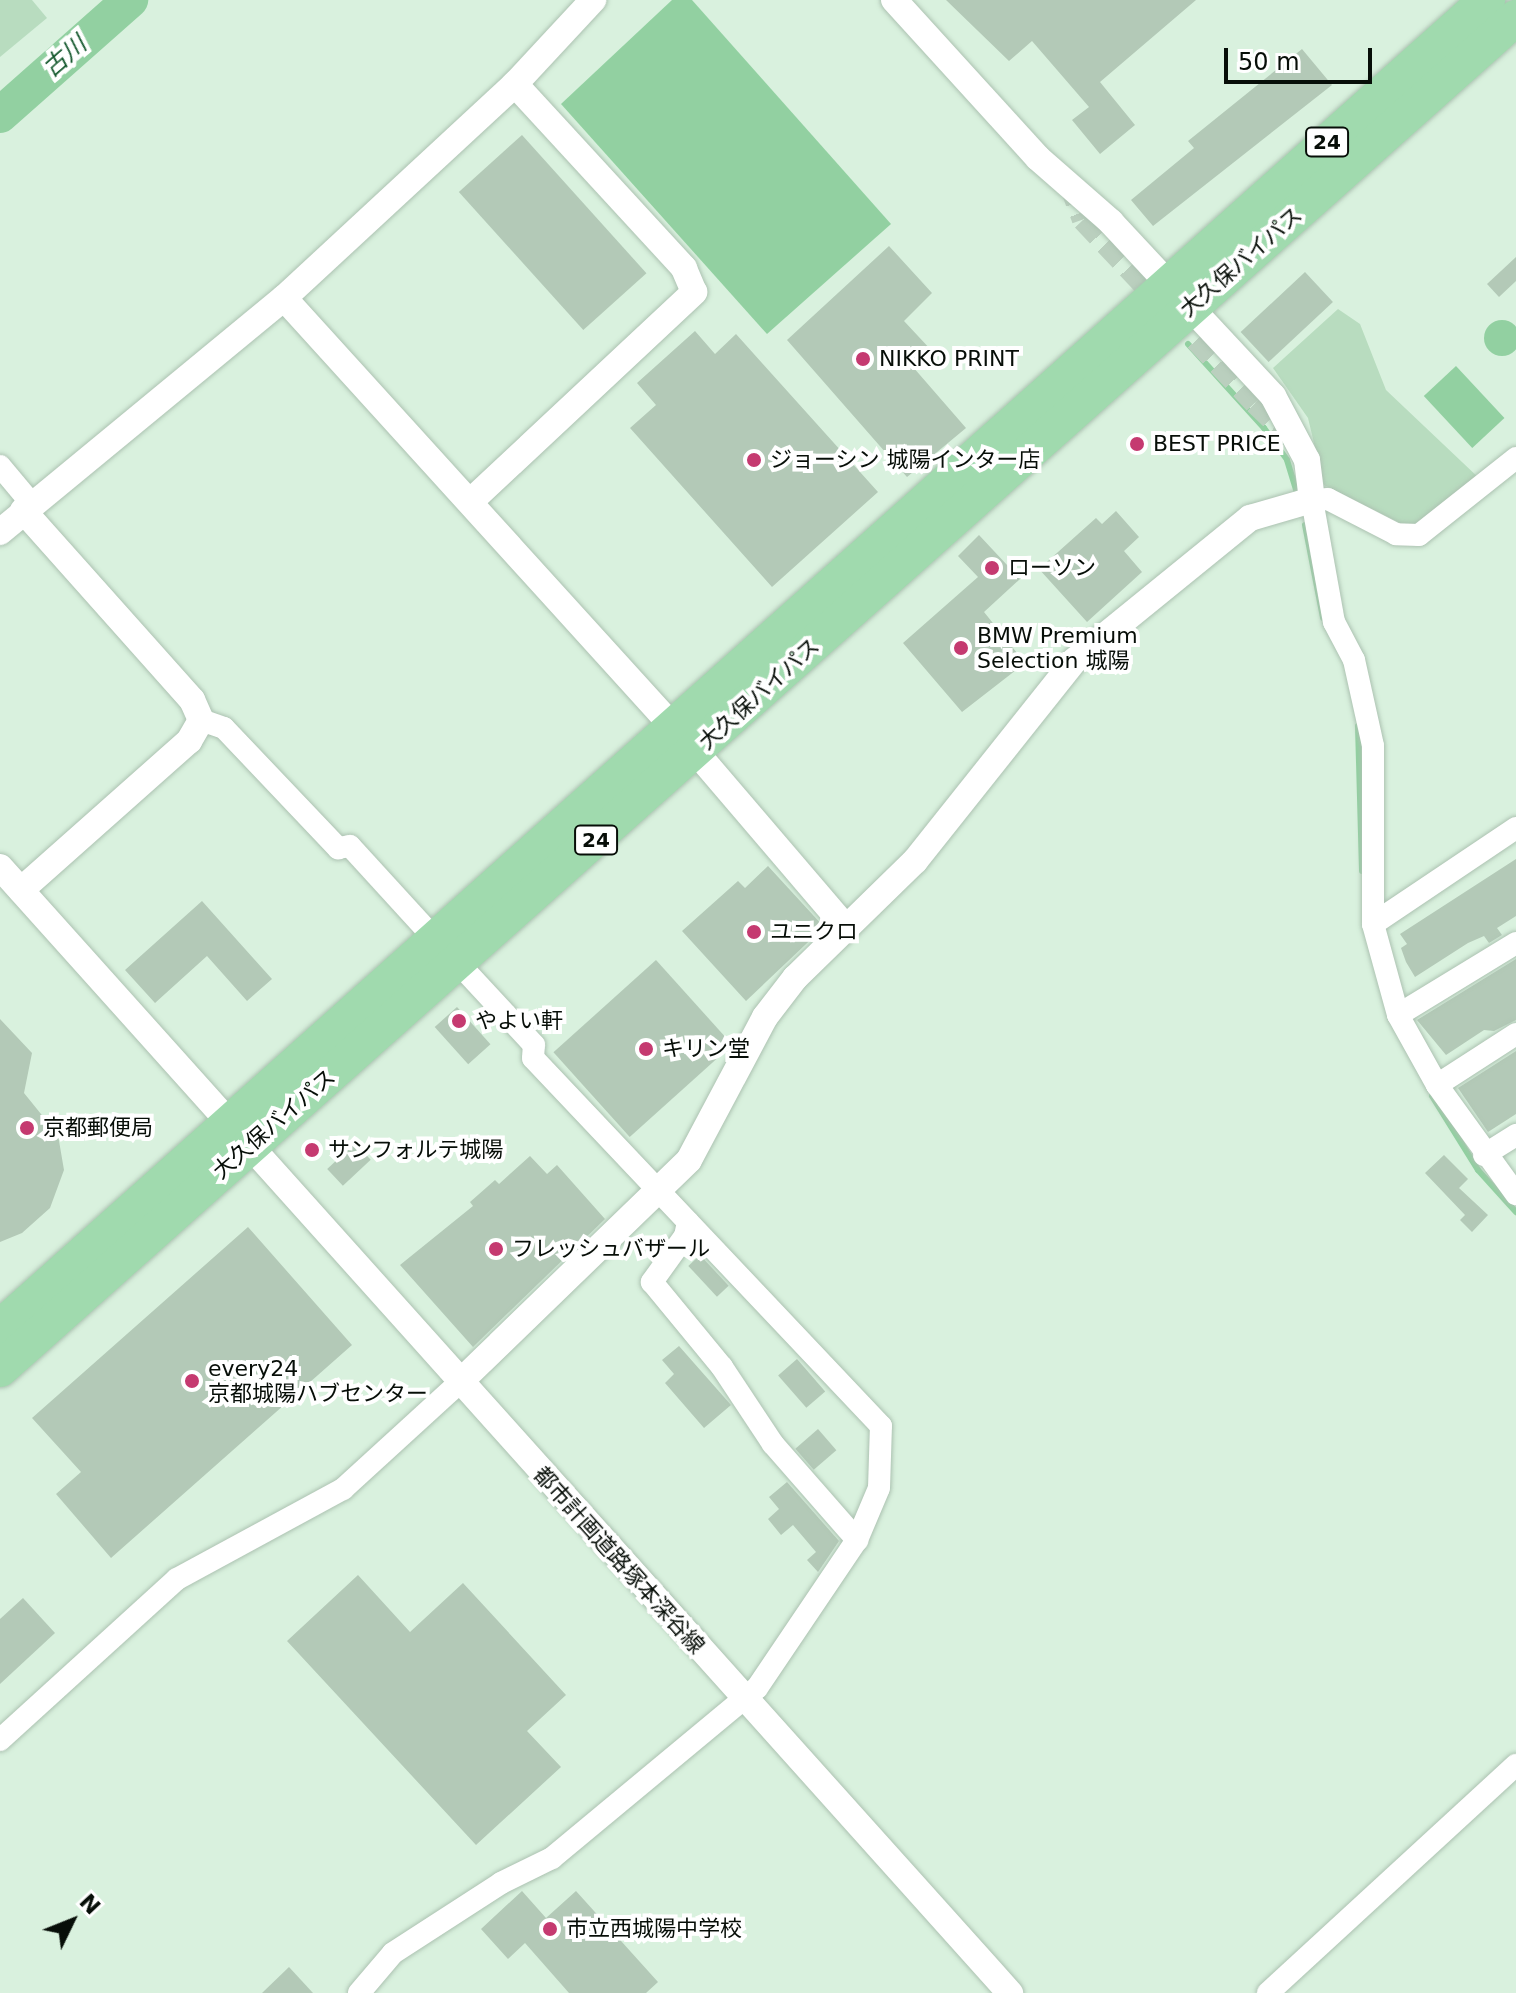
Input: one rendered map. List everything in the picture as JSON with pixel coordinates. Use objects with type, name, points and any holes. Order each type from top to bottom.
[{"type":"highway","name":"大久保バイパス","points":[[0,1369],[239,1136],[1178,296],[1487,0]]},
{"type":"highway","name":"大久保バイパス","points":[[1178,296],[1516,18]]},
{"type":"highway","name":"大久保バイパス","points":[[0,1328],[239,1136]]},
{"type":"street","points":[[0,532],[27,506],[284,298],[515,84],[593,0]]},
{"type":"street","points":[[894,0],[1038,158],[1111,222],[1273,396],[1307,460],[1334,622],[1354,660],[1373,746],[1373,924],[1398,1015],[1437,1085],[1484,1155],[1516,1194]]},
{"type":"street","points":[[471,501],[694,292],[688,274],[515,84]]},
{"type":"street","points":[[284,298],[685,740],[846,928]]},
{"type":"street","points":[[0,1740],[177,1579],[343,1489],[659,1193],[709,1130],[765,1017],[795,978],[915,861],[1074,661],[1250,518],[1312,500],[1328,499],[1396,534],[1419,535],[1516,458]]},
{"type":"street","points":[[0,466],[27,506],[192,700],[201,720],[224,728],[338,848],[350,846],[442,953],[534,1045],[533,1058],[881,1426],[879,1488],[857,1540],[763,1680],[552,1858],[501,1883],[393,1953],[359,1993]]},
{"type":"street","points":[[21,890],[189,741],[201,720]]},
{"type":"street","points":[[1373,924],[1516,828]]},
{"type":"street","name":"都市計画道路塚本深谷線","points":[[0,867],[459,1383],[1010,1993]]},
{"type":"street","points":[[1398,1015],[1516,943]]},
{"type":"street","points":[[1437,1085],[1516,1034]]},
{"type":"street","points":[[1484,1155],[1516,1135]]},
{"type":"street","points":[[688,1222],[685,1236],[652,1282],[722,1367],[773,1444],[857,1540]]},
{"type":"street","points":[[1268,1993],[1516,1765]]},
{"type":"shaded area","points":[[0,0],[32,0],[47,18],[0,57]]},
{"type":"shaded area","points":[[672,0],[692,0],[891,224],[767,334],[561,104]]},
{"type":"shaded area","points":[[1338,309],[1360,324],[1386,390],[1481,480],[1412,529],[1324,485],[1308,418],[1273,368]]},
{"type":"shaded area","points":[[1502,320],[1515,325],[1520,338],[1515,351],[1502,356],[1489,351],[1484,338],[1489,325]]},
{"type":"shaded area","points":[[1456,366],[1504,418],[1472,448],[1424,396]]},
{"type":"building","points":[[946,0],[1196,0],[1100,82],[1135,125],[1100,154],[1072,120],[1089,107],[1032,41],[1009,61]]},
{"type":"building","points":[[1302,49],[1332,85],[1153,226],[1131,200],[1194,148],[1188,141]]},
{"type":"building","points":[[522,135],[646,273],[583,330],[459,192]]},
{"type":"building","name":"NIKKO PRINT","points":[[889,246],[932,293],[904,321],[932,351],[913,367],[966,428],[907,477],[787,340]]},
{"type":"building","points":[[1516,257],[1516,281],[1499,297],[1487,284]]},
{"type":"building","points":[[1305,272],[1333,302],[1269,362],[1241,332]]},
{"type":"building","name":"ジョーシン 城陽インター店","points":[[695,331],[715,354],[736,334],[878,492],[772,587],[630,428],[656,405],[637,383]]},
{"type":"building","points":[[1116,511],[1139,537],[1124,551],[1142,572],[1087,622],[1039,569],[1096,518],[1102,524]]},
{"type":"building","name":"BMW Premium Selection 城陽","points":[[979,535],[1020,579],[984,612],[1025,663],[962,712],[903,643],[978,577],[958,556]]},
{"type":"building","points":[[1516,859],[1516,916],[1497,928],[1502,935],[1489,943],[1484,936],[1468,943],[1415,977],[1401,948],[1407,944],[1400,934]]},
{"type":"building","points":[[768,866],[824,927],[746,1001],[682,931],[738,881],[745,888]]},
{"type":"building","points":[[202,901],[272,979],[247,1001],[207,956],[155,1003],[125,970]]},
{"type":"building","points":[[1516,959],[1516,1020],[1494,1031],[1484,1030],[1446,1055],[1417,1020]]},
{"type":"building","points":[[656,960],[732,1045],[630,1137],[553,1052]]},
{"type":"building","points":[[457,1007],[490,1044],[468,1064],[435,1027]]},
{"type":"building","name":"京都郵便局","points":[[0,1019],[32,1053],[24,1093],[58,1135],[64,1170],[50,1208],[22,1233],[0,1242]]},
{"type":"building","points":[[1516,1051],[1516,1114],[1488,1132],[1458,1088]]},
{"type":"building","points":[[355,1143],[371,1160],[343,1186],[327,1169]]},
{"type":"building","points":[[1444,1155],[1468,1179],[1459,1188],[1488,1215],[1472,1232],[1460,1220],[1465,1215],[1425,1173]]},
{"type":"building","points":[[530,1156],[547,1174],[557,1165],[605,1219],[473,1347],[400,1265],[473,1206],[470,1202],[495,1180],[499,1184]]},
{"type":"building","name":"every24 京都城陽ハブセンター","points":[[248,1227],[352,1345],[111,1558],[56,1494],[81,1472],[32,1418]]},
{"type":"building","points":[[700,1255],[729,1286],[717,1297],[688,1266]]},
{"type":"building","points":[[679,1346],[731,1405],[704,1428],[665,1383],[674,1374],[662,1360]]},
{"type":"building","points":[[797,1359],[825,1391],[806,1408],[778,1375]]},
{"type":"building","points":[[818,1429],[836,1450],[814,1470],[795,1449]]},
{"type":"building","points":[[787,1482],[839,1541],[818,1572],[807,1560],[816,1552],[793,1525],[781,1535],[768,1519],[779,1509],[769,1497]]},
{"type":"building","points":[[358,1575],[410,1632],[463,1583],[566,1695],[527,1731],[561,1767],[476,1845],[287,1641]]},
{"type":"building","points":[[23,1598],[55,1633],[0,1684],[0,1619]]},
{"type":"building","points":[[522,1891],[546,1918],[576,1891],[658,1982],[646,1993],[569,1993],[525,1943],[508,1959],[481,1929]]},
{"type":"building","points":[[289,1967],[313,1993],[262,1993]]},
{"type":"waterway","name":"古川","points":[[0,115],[130,0]]},
{"type":"waterway","points":[[1188,344],[1264,428],[1287,460],[1297,492]]},
{"type":"waterway","points":[[1305,525],[1323,618]]},
{"type":"waterway","points":[[1358,726],[1362,871]]},
{"type":"waterway","points":[[1432,1096],[1478,1170],[1516,1212]]},
{"type":"tunnel","points":[[1069,182],[1083,220],[1255,403],[1276,423],[1294,432]]},
{"type":"place","name":"NIKKO PRINT","points":[[863,359]]},
{"type":"place","name":"BEST PRICE","points":[[1137,444]]},
{"type":"place","name":"ジョーシン 城陽インター店","points":[[754,460]]},
{"type":"place","name":"ローソン","points":[[992,568]]},
{"type":"place","name":"BMW Premium Selection 城陽","points":[[961,648]]},
{"type":"place","name":"ユニクロ","points":[[754,932]]},
{"type":"place","name":"やよい軒","points":[[459,1021]]},
{"type":"place","name":"キリン堂","points":[[646,1049]]},
{"type":"place","name":"京都郵便局","points":[[27,1128]]},
{"type":"place","name":"サンフォルテ城陽","points":[[312,1150]]},
{"type":"place","name":"フレッシュバザール","points":[[496,1249]]},
{"type":"place","name":"every24 京都城陽ハブセンター","points":[[192,1381]]},
{"type":"place","name":"市立西城陽中学校","points":[[550,1929]]}]
